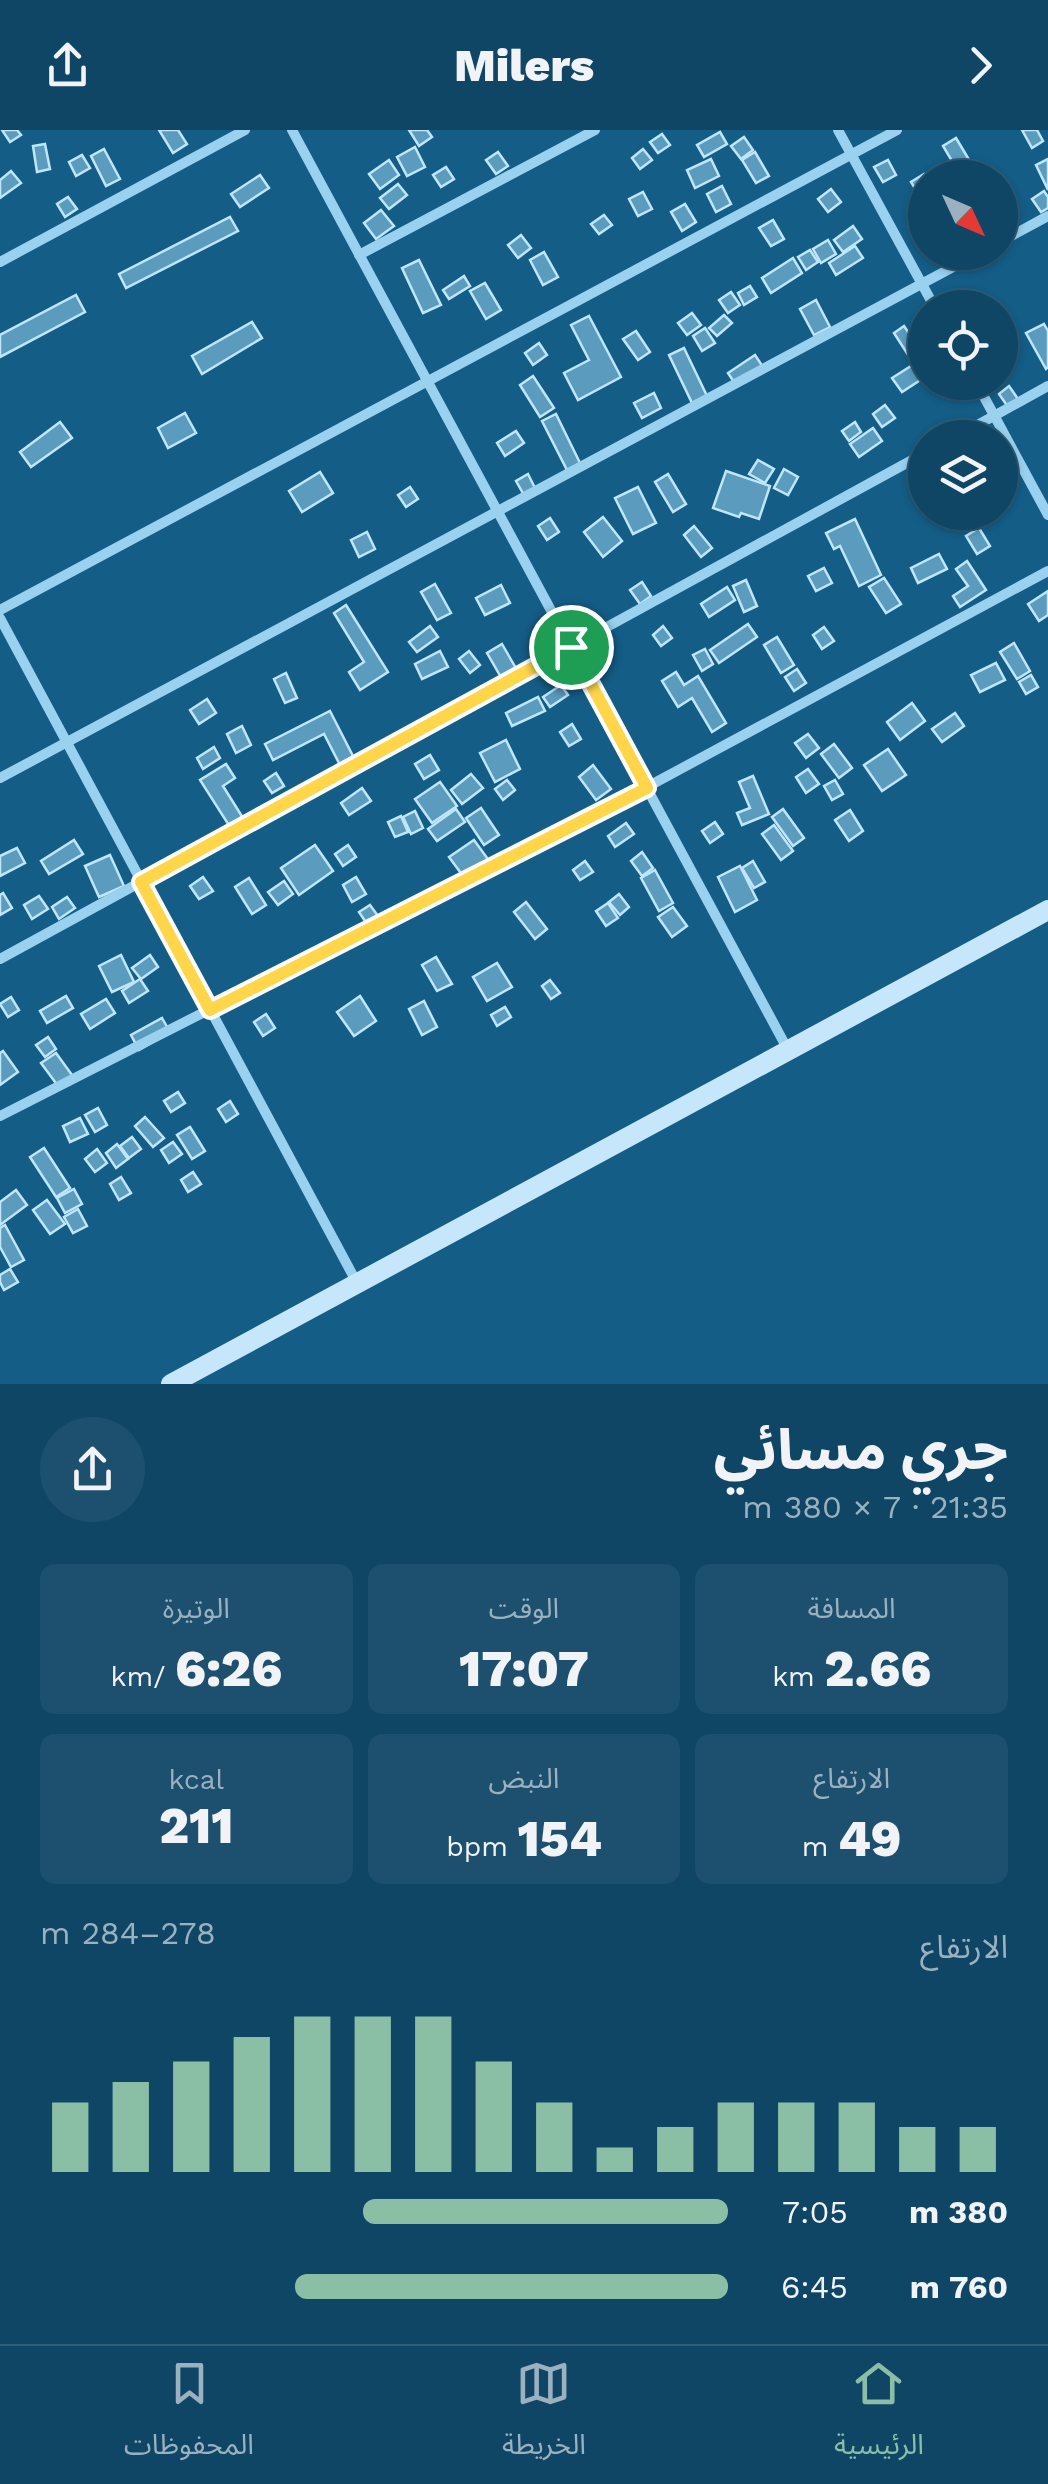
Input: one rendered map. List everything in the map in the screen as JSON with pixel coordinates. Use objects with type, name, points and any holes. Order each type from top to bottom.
[{"type":"main road","points":[[171,1384],[1048,910]]},
{"type":"street","points":[[0,262],[245,130]]},
{"type":"street","points":[[292,130],[789,1051]]},
{"type":"street","points":[[359,255],[594,130]]},
{"type":"street","points":[[838,130],[925,290]]},
{"type":"street","points":[[0,610],[898,130]]},
{"type":"street","points":[[1018,232],[1048,216]]},
{"type":"street","points":[[0,778],[947,270]]},
{"type":"street","points":[[987,420],[1048,386]]},
{"type":"street","points":[[986,400],[1048,514]]},
{"type":"street","points":[[0,959],[908,462]]},
{"type":"street","points":[[0,1116],[647,788],[1048,571]]},
{"type":"street","points":[[0,618],[357,1283]]},
{"type":"building","points":[[2,130],[17,130],[21,135],[10,142]]},
{"type":"building","points":[[159,130],[178,130],[187,144],[173,153]]},
{"type":"building","points":[[409,130],[427,130],[432,137],[419,146]]},
{"type":"building","points":[[1022,130],[1037,130],[1043,141],[1032,148]]},
{"type":"building","points":[[720,132],[727,144],[704,157],[697,145]]},
{"type":"building","points":[[662,134],[670,145],[658,153],[650,142]]},
{"type":"building","points":[[744,137],[753,150],[741,159],[731,146]]},
{"type":"building","points":[[956,138],[969,160],[951,160],[943,146]]},
{"type":"building","points":[[45,144],[50,169],[37,172],[33,146]]},
{"type":"building","points":[[415,147],[425,167],[407,176],[397,157]]},
{"type":"building","points":[[104,149],[120,179],[106,186],[91,156]]},
{"type":"building","points":[[643,149],[652,160],[640,169],[632,158]]},
{"type":"building","points":[[498,152],[508,166],[496,174],[486,160]]},
{"type":"building","points":[[755,152],[769,176],[756,183],[742,160]]},
{"type":"building","points":[[82,155],[90,168],[76,176],[69,162]]},
{"type":"building","points":[[711,159],[719,176],[695,188],[687,170]]},
{"type":"building","points":[[1048,159],[1048,190],[1036,165]]},
{"type":"building","points":[[389,160],[399,175],[380,189],[369,174]]},
{"type":"building","points":[[888,160],[896,175],[883,182],[874,167]]},
{"type":"building","points":[[446,167],[454,179],[441,187],[433,175]]},
{"type":"building","points":[[11,171],[21,183],[0,198],[0,180]]},
{"type":"building","points":[[260,175],[269,188],[240,207],[231,194]]},
{"type":"building","points":[[398,184],[407,195],[389,209],[380,198]]},
{"type":"building","points":[[722,186],[731,204],[716,212],[707,194]]},
{"type":"building","points":[[831,189],[841,202],[828,212],[818,199]]},
{"type":"building","points":[[1044,191],[1048,208],[1041,212],[1032,199]]},
{"type":"building","points":[[643,192],[652,209],[638,216],[629,199]]},
{"type":"building","points":[[68,197],[77,209],[65,217],[57,204]]},
{"type":"building","points":[[685,204],[696,222],[682,231],[671,212]]},
{"type":"building","points":[[381,210],[394,226],[376,239],[364,223]]},
{"type":"building","points":[[604,215],[612,225],[599,234],[591,224]]},
{"type":"building","points":[[230,217],[238,231],[126,288],[119,274]]},
{"type":"building","points":[[773,220],[784,239],[771,246],[759,228]]},
{"type":"building","points":[[853,226],[862,239],[843,252],[834,240]]},
{"type":"building","points":[[521,235],[531,248],[518,258],[508,245]]},
{"type":"building","points":[[828,240],[836,254],[821,263],[813,249]]},
{"type":"building","points":[[855,246],[863,258],[836,275],[829,263]]},
{"type":"building","points":[[810,250],[818,262],[806,270],[798,257]]},
{"type":"building","points":[[544,252],[558,277],[543,285],[530,260]]},
{"type":"building","points":[[793,258],[802,273],[771,293],[762,278]]},
{"type":"building","points":[[419,260],[441,305],[423,313],[402,268]]},
{"type":"building","points":[[464,276],[470,286],[449,299],[443,290]]},
{"type":"building","points":[[485,283],[501,310],[486,319],[470,291]]},
{"type":"building","points":[[750,286],[757,297],[744,305],[738,293]]},
{"type":"building","points":[[731,292],[740,305],[728,313],[719,300]]},
{"type":"building","points":[[76,295],[85,312],[0,357],[0,335]]},
{"type":"building","points":[[816,300],[830,327],[814,335],[800,309]]},
{"type":"building","points":[[692,313],[701,325],[687,335],[678,323]]},
{"type":"building","points":[[724,315],[732,323],[717,336],[709,328]]},
{"type":"building","points":[[589,316],[621,377],[578,400],[564,373],[589,360],[571,325]]},
{"type":"building","points":[[252,322],[262,338],[202,374],[192,356]]},
{"type":"building","points":[[1044,324],[1048,331],[1046,369],[1026,333]]},
{"type":"building","points":[[904,326],[908,332],[908,355],[894,333]]},
{"type":"building","points":[[705,328],[715,343],[702,351],[693,336]]},
{"type":"building","points":[[636,331],[650,352],[638,360],[623,339]]},
{"type":"building","points":[[539,343],[547,355],[533,365],[525,353]]},
{"type":"building","points":[[684,348],[707,396],[692,403],[669,355]]},
{"type":"building","points":[[755,355],[763,367],[736,385],[728,373]]},
{"type":"building","points":[[908,368],[908,388],[902,392],[892,378]]},
{"type":"building","points":[[533,376],[554,408],[540,417],[520,385]]},
{"type":"building","points":[[654,393],[661,408],[642,418],[634,403]]},
{"type":"building","points":[[885,405],[895,418],[882,427],[873,414]]},
{"type":"building","points":[[185,413],[196,433],[168,448],[158,428]]},
{"type":"building","points":[[556,414],[580,463],[567,470],[542,421]]},
{"type":"building","points":[[60,422],[72,438],[31,467],[20,452]]},
{"type":"building","points":[[855,422],[861,432],[849,441],[842,431]]},
{"type":"building","points":[[873,428],[882,441],[859,457],[850,444]]},
{"type":"building","points":[[516,431],[524,443],[505,456],[497,443]]},
{"type":"building","points":[[758,460],[774,469],[765,483],[749,474]]},
{"type":"building","points":[[784,469],[798,477],[788,495],[774,488]]},
{"type":"building","points":[[726,471],[770,486],[759,519],[713,508]]},
{"type":"building","points":[[320,472],[333,493],[302,512],[289,491]]},
{"type":"building","points":[[528,474],[535,488],[524,495],[516,481]]},
{"type":"building","points":[[668,474],[686,504],[673,512],[655,482]]},
{"type":"building","points":[[410,487],[418,499],[406,507],[398,495]]},
{"type":"building","points":[[638,487],[656,523],[633,534],[615,498]]},
{"type":"building","points":[[603,517],[622,541],[603,557],[584,532]]},
{"type":"building","points":[[550,518],[559,532],[547,540],[538,526]]},
{"type":"building","points":[[855,519],[881,575],[859,586],[840,546],[834,549],[826,533]]},
{"type":"building","points":[[694,526],[712,548],[701,557],[684,535]]},
{"type":"building","points":[[980,530],[990,546],[977,554],[966,536]]},
{"type":"building","points":[[367,532],[375,549],[359,557],[351,540]]},
{"type":"building","points":[[939,554],[947,569],[918,583],[911,568]]},
{"type":"building","points":[[967,561],[986,590],[960,607],[953,596],[968,586],[956,569]]},
{"type":"building","points":[[824,568],[832,583],[816,591],[808,576]]},
{"type":"building","points":[[884,578],[901,604],[886,613],[869,587]]},
{"type":"building","points":[[746,580],[757,606],[744,612],[733,586]]},
{"type":"building","points":[[642,582],[651,596],[640,604],[630,590]]},
{"type":"building","points":[[435,584],[451,613],[437,620],[421,592]]},
{"type":"building","points":[[501,585],[510,603],[485,615],[476,598]]},
{"type":"building","points":[[727,587],[735,600],[709,617],[701,604]]},
{"type":"building","points":[[1048,591],[1048,615],[1039,621],[1028,604]]},
{"type":"building","points":[[346,605],[388,672],[360,690],[349,672],[364,662],[334,613]]},
{"type":"building","points":[[748,624],[757,637],[719,663],[710,650]]},
{"type":"building","points":[[430,626],[438,637],[417,652],[409,642]]},
{"type":"building","points":[[663,626],[672,638],[661,646],[653,635]]},
{"type":"building","points":[[824,627],[834,641],[822,649],[813,635]]},
{"type":"building","points":[[777,637],[794,665],[781,673],[764,645]]},
{"type":"building","points":[[1014,643],[1030,671],[1017,679],[1000,652]]},
{"type":"building","points":[[502,644],[517,670],[502,679],[487,653]]},
{"type":"building","points":[[705,649],[713,664],[702,671],[693,655]]},
{"type":"building","points":[[440,651],[448,667],[422,679],[415,664]]},
{"type":"building","points":[[469,651],[480,665],[470,673],[459,659]]},
{"type":"building","points":[[996,663],[1005,680],[980,692],[971,675]]},
{"type":"building","points":[[797,669],[806,683],[794,691],[785,677]]},
{"type":"building","points":[[676,672],[684,685],[698,676],[726,723],[712,732],[692,698],[678,707],[662,681]]},
{"type":"building","points":[[286,673],[297,698],[285,703],[274,679]]},
{"type":"building","points":[[1031,675],[1038,687],[1026,694],[1019,682]]},
{"type":"building","points":[[561,685],[568,695],[550,707],[543,697]]},
{"type":"building","points":[[538,697],[545,711],[512,726],[506,713]]},
{"type":"building","points":[[207,699],[216,713],[199,724],[190,710]]},
{"type":"building","points":[[912,703],[925,721],[900,740],[887,722]]},
{"type":"building","points":[[330,711],[355,760],[341,767],[324,734],[273,760],[265,744]]},
{"type":"building","points":[[955,713],[964,726],[942,742],[932,729]]},
{"type":"building","points":[[572,724],[581,739],[569,746],[560,732]]},
{"type":"building","points":[[242,726],[251,745],[236,753],[227,734]]},
{"type":"building","points":[[808,734],[819,748],[806,758],[795,743]]},
{"type":"building","points":[[506,740],[520,769],[495,782],[480,753]]},
{"type":"building","points":[[834,744],[852,768],[839,778],[821,754]]},
{"type":"building","points":[[214,747],[220,758],[203,769],[197,758]]},
{"type":"building","points":[[888,749],[906,775],[882,791],[864,765]]},
{"type":"building","points":[[430,755],[439,770],[424,779],[415,764]]},
{"type":"building","points":[[226,764],[235,778],[223,786],[243,818],[230,827],[200,780]]},
{"type":"building","points":[[593,765],[611,789],[596,800],[579,777]]},
{"type":"building","points":[[808,769],[819,784],[806,793],[796,777]]},
{"type":"building","points":[[276,773],[284,786],[272,793],[264,781]]},
{"type":"building","points":[[471,774],[483,788],[462,804],[451,790]]},
{"type":"building","points":[[753,776],[769,814],[742,825],[737,813],[750,808],[739,782]]},
{"type":"building","points":[[507,780],[515,790],[503,800],[495,789]]},
{"type":"building","points":[[835,780],[843,794],[832,800],[824,786]]},
{"type":"building","points":[[440,782],[457,806],[432,823],[415,799]]},
{"type":"building","points":[[362,788],[371,801],[349,815],[341,803]]},
{"type":"building","points":[[481,808],[499,835],[484,845],[466,818]]},
{"type":"building","points":[[456,809],[465,822],[437,841],[428,829]]},
{"type":"building","points":[[783,809],[804,838],[793,846],[772,817]]},
{"type":"building","points":[[850,810],[863,831],[849,841],[835,820]]},
{"type":"building","points":[[415,811],[423,828],[411,834],[403,817]]},
{"type":"building","points":[[401,816],[408,832],[395,837],[388,822]]},
{"type":"building","points":[[715,822],[723,834],[710,843],[702,831]]},
{"type":"building","points":[[626,823],[634,834],[615,847],[608,836]]},
{"type":"building","points":[[774,825],[793,851],[781,860],[762,834]]},
{"type":"building","points":[[74,840],[83,854],[49,874],[41,861]]},
{"type":"building","points":[[474,840],[490,862],[466,880],[449,857]]},
{"type":"building","points":[[315,845],[333,871],[299,895],[281,868]]},
{"type":"building","points":[[348,845],[356,857],[343,866],[335,854]]},
{"type":"building","points":[[17,848],[25,863],[0,876],[0,856]]},
{"type":"building","points":[[642,852],[653,868],[642,876],[631,861]]},
{"type":"building","points":[[110,855],[124,886],[99,897],[85,866]]},
{"type":"building","points":[[585,861],[593,872],[580,880],[573,870]]},
{"type":"building","points":[[753,861],[765,882],[754,888],[742,868]]},
{"type":"building","points":[[740,866],[757,900],[735,912],[718,877]]},
{"type":"building","points":[[655,870],[673,903],[659,911],[641,878]]},
{"type":"building","points":[[203,877],[213,891],[199,899],[190,886]]},
{"type":"building","points":[[356,877],[366,894],[352,902],[343,885]]},
{"type":"building","points":[[249,878],[266,905],[252,914],[235,887]]},
{"type":"building","points":[[284,881],[293,894],[278,905],[268,892]]},
{"type":"building","points":[[3,893],[12,908],[0,915],[0,895]]},
{"type":"building","points":[[619,894],[629,907],[620,915],[609,902]]},
{"type":"building","points":[[39,896],[48,909],[32,919],[24,905]]},
{"type":"building","points":[[67,897],[75,908],[59,919],[52,907]]},
{"type":"building","points":[[526,902],[547,929],[535,939],[514,912]]},
{"type":"building","points":[[608,903],[618,918],[606,926],[596,911]]},
{"type":"building","points":[[370,905],[378,916],[367,924],[359,912]]},
{"type":"building","points":[[673,907],[687,926],[672,937],[658,917]]},
{"type":"building","points":[[121,955],[134,982],[112,992],[99,966]]},
{"type":"building","points":[[150,955],[158,967],[141,979],[132,968]]},
{"type":"building","points":[[436,957],[452,984],[437,991],[422,965]]},
{"type":"building","points":[[497,963],[512,987],[487,1001],[473,977]]},
{"type":"building","points":[[140,979],[148,991],[129,1003],[122,991]]},
{"type":"building","points":[[550,980],[560,993],[551,999],[542,986]]},
{"type":"building","points":[[66,996],[73,1008],[47,1023],[40,1011]]},
{"type":"building","points":[[360,996],[376,1021],[354,1036],[337,1012]]},
{"type":"building","points":[[11,997],[19,1010],[8,1017],[0,1004]]},
{"type":"building","points":[[106,999],[115,1013],[90,1029],[81,1014]]},
{"type":"building","points":[[424,1001],[437,1027],[422,1035],[409,1009]]},
{"type":"building","points":[[505,1007],[511,1017],[497,1026],[491,1015]]},
{"type":"building","points":[[266,1014],[275,1028],[263,1036],[254,1022]]},
{"type":"building","points":[[162,1018],[170,1032],[139,1050],[131,1035]]},
{"type":"building","points":[[48,1037],[56,1049],[45,1057],[36,1045]]},
{"type":"building","points":[[3,1051],[18,1072],[0,1085],[0,1053]]},
{"type":"building","points":[[56,1053],[72,1075],[58,1086],[41,1063]]},
{"type":"building","points":[[178,1092],[185,1103],[171,1112],[164,1101]]},
{"type":"building","points":[[230,1101],[238,1114],[226,1122],[218,1109]]},
{"type":"building","points":[[98,1108],[107,1125],[95,1132],[85,1115]]},
{"type":"building","points":[[145,1117],[164,1138],[153,1147],[135,1126]]},
{"type":"building","points":[[80,1118],[88,1134],[70,1142],[63,1126]]},
{"type":"building","points":[[190,1127],[205,1151],[192,1159],[177,1135]]},
{"type":"building","points":[[132,1137],[141,1149],[129,1158],[120,1146]]},
{"type":"building","points":[[173,1142],[182,1154],[169,1163],[161,1150]]},
{"type":"building","points":[[117,1144],[128,1159],[116,1168],[106,1153]]},
{"type":"building","points":[[44,1148],[70,1188],[56,1197],[30,1157]]},
{"type":"building","points":[[97,1149],[107,1163],[95,1172],[85,1159]]},
{"type":"building","points":[[193,1172],[201,1184],[188,1192],[181,1180]]},
{"type":"building","points":[[121,1177],[131,1193],[119,1200],[110,1184]]},
{"type":"building","points":[[74,1189],[82,1204],[65,1213],[57,1198]]},
{"type":"building","points":[[16,1190],[27,1205],[0,1225],[0,1202]]},
{"type":"building","points":[[47,1200],[65,1224],[50,1234],[33,1210]]},
{"type":"building","points":[[78,1209],[87,1226],[73,1233],[64,1217]]},
{"type":"building","points":[[5,1225],[24,1260],[11,1267],[0,1247],[0,1228]]},
{"type":"building","points":[[10,1269],[18,1282],[4,1290],[0,1275]]},
{"type":"route","points":[[571,647],[647,788],[210,1010],[141,882],[571,647]]}]
